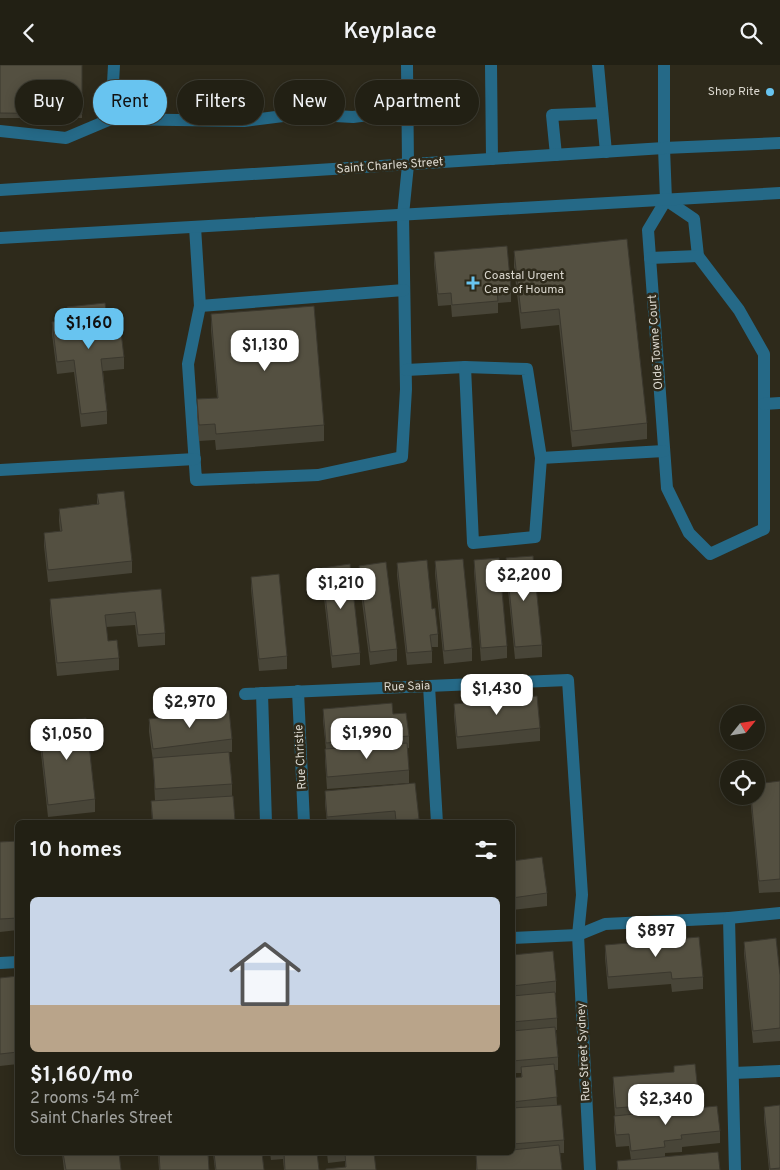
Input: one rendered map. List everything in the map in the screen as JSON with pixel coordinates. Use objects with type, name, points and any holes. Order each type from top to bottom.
[{"type":"street","points":[[113,80],[114,65]]},
{"type":"street","points":[[407,65],[407,80]]},
{"type":"street","points":[[491,65],[492,159]]},
{"type":"street","points":[[598,65],[606,152]]},
{"type":"street","points":[[664,65],[666,200]]},
{"type":"street","points":[[556,155],[552,115],[602,113]]},
{"type":"street","points":[[167,120],[244,121],[299,114],[355,117]]},
{"type":"street","points":[[0,131],[66,138],[97,125]]},
{"type":"street","points":[[195,227],[200,306],[188,364],[196,480],[318,475],[402,457],[406,370],[403,215],[408,165],[408,125]]},
{"type":"street","name":"Saint Charles Street","points":[[0,190],[664,148],[780,143]]},
{"type":"street","points":[[0,238],[780,193]]},
{"type":"street","points":[[666,200],[694,219],[698,256],[739,310],[764,354],[764,404],[780,403]]},
{"type":"street","name":"Olde Towne Court","points":[[666,200],[648,230],[667,488],[689,533],[710,554],[764,529],[764,404]]},
{"type":"street","points":[[650,258],[698,256]]},
{"type":"street","points":[[200,306],[404,290]]},
{"type":"street","points":[[406,370],[465,367],[527,369],[541,458],[535,537],[473,543],[465,367]]},
{"type":"street","points":[[541,458],[664,451]]},
{"type":"street","points":[[0,470],[194,459]]},
{"type":"street","name":"Rue Saia","points":[[245,693],[568,680]]},
{"type":"street","name":"Rue Street Sydney","points":[[568,680],[582,895],[578,935],[590,1170]]},
{"type":"street","points":[[429,686],[437,820]]},
{"type":"street","name":"Rue Christie","points":[[298,691],[304,820]]},
{"type":"street","points":[[262,693],[266,820]]},
{"type":"street","points":[[515,938],[578,935],[605,924],[729,918],[780,913]]},
{"type":"street","points":[[729,918],[735,1170]]},
{"type":"street","points":[[0,963],[15,963]]},
{"type":"street","points":[[733,1073],[780,1071]]},
{"type":"building","points":[[0,65],[82,65],[82,80],[15,80],[15,113],[0,113]]},
{"type":"building","points":[[627,239],[647,423],[572,431],[559,309],[521,313],[514,251]]},
{"type":"building","name":"Coastal Urgent Care of Houma","points":[[507,246],[511,289],[497,291],[498,301],[452,305],[451,293],[438,294],[434,252]]},
{"type":"building","points":[[105,303],[107,318],[119,316],[124,357],[101,359],[107,411],[81,414],[74,360],[57,362],[52,322],[68,320],[67,307]]},
{"type":"building","points":[[314,306],[324,425],[216,434],[215,424],[199,425],[197,399],[218,398],[211,314]]},
{"type":"building","points":[[124,491],[132,561],[48,570],[44,533],[62,531],[59,509],[99,504],[97,494]]},
{"type":"building","points":[[533,556],[542,645],[515,647],[506,558]]},
{"type":"building","points":[[499,558],[507,646],[481,648],[474,560]]},
{"type":"building","points":[[463,559],[472,648],[444,651],[435,561]]},
{"type":"building","points":[[427,560],[432,609],[435,608],[438,634],[430,635],[432,651],[407,653],[397,563]]},
{"type":"building","points":[[386,562],[397,649],[370,652],[359,566]]},
{"type":"building","points":[[350,564],[360,653],[332,656],[322,568]]},
{"type":"building","points":[[279,574],[287,656],[259,659],[251,577]]},
{"type":"building","points":[[161,589],[165,633],[138,635],[135,612],[105,615],[108,641],[117,640],[119,658],[57,663],[50,599]]},
{"type":"building","points":[[537,696],[540,728],[457,737],[454,704]]},
{"type":"building","points":[[392,703],[393,714],[406,713],[409,736],[326,743],[323,709]]},
{"type":"building","points":[[229,710],[232,739],[153,749],[149,719]]},
{"type":"building","points":[[86,718],[95,799],[48,805],[39,723]]},
{"type":"building","points":[[407,743],[409,770],[327,777],[325,749]]},
{"type":"building","points":[[229,752],[232,784],[155,789],[153,758]]},
{"type":"building","points":[[780,781],[780,879],[759,881],[752,805],[765,805],[765,783]]},
{"type":"building","points":[[415,783],[419,819],[396,820],[395,811],[327,817],[325,791]]},
{"type":"building","points":[[233,796],[235,820],[153,820],[151,801]]},
{"type":"building","points":[[15,841],[15,918],[0,919],[0,842]]},
{"type":"building","points":[[542,857],[547,893],[515,898],[515,861]]},
{"type":"building","points":[[699,937],[703,977],[672,979],[671,972],[608,977],[605,945]]},
{"type":"building","points":[[776,938],[780,975],[780,1028],[753,1031],[744,942]]},
{"type":"building","points":[[553,951],[556,981],[515,986],[515,955]]},
{"type":"building","points":[[15,976],[15,1052],[0,1054],[0,978]]},
{"type":"building","points":[[555,992],[557,1018],[515,1022],[515,996]]},
{"type":"building","points":[[555,1027],[558,1057],[515,1061],[515,1031]]},
{"type":"building","points":[[554,1064],[557,1097],[515,1102],[515,1078],[522,1077],[521,1067]]},
{"type":"building","points":[[695,1064],[699,1101],[616,1108],[613,1077],[674,1072],[674,1066]]},
{"type":"building","points":[[561,1105],[564,1140],[515,1144],[515,1108]]},
{"type":"building","points":[[780,1105],[780,1168],[770,1169],[764,1107]]},
{"type":"building","points":[[717,1106],[720,1131],[681,1135],[682,1139],[664,1141],[665,1147],[631,1151],[629,1134],[616,1135],[614,1116]]},
{"type":"building","points":[[559,1145],[562,1170],[477,1170],[476,1155],[515,1155],[515,1150]]},
{"type":"building","points":[[718,1152],[720,1170],[618,1170],[617,1161]]},
{"type":"building","points":[[63,1155],[119,1155],[121,1170],[66,1170]]},
{"type":"building","points":[[159,1155],[208,1155],[209,1170],[160,1170]]},
{"type":"building","points":[[214,1155],[262,1155],[264,1170],[216,1170]]},
{"type":"building","points":[[284,1155],[317,1155],[319,1170],[285,1170]]},
{"type":"building","points":[[345,1155],[374,1155],[376,1170],[326,1170],[346,1167]]},
{"type":"place","name":"Shop Rite","points":[[770,92]]},
{"type":"place","name":"Coastal Urgent Care of Houma","points":[[473,283]]}]
